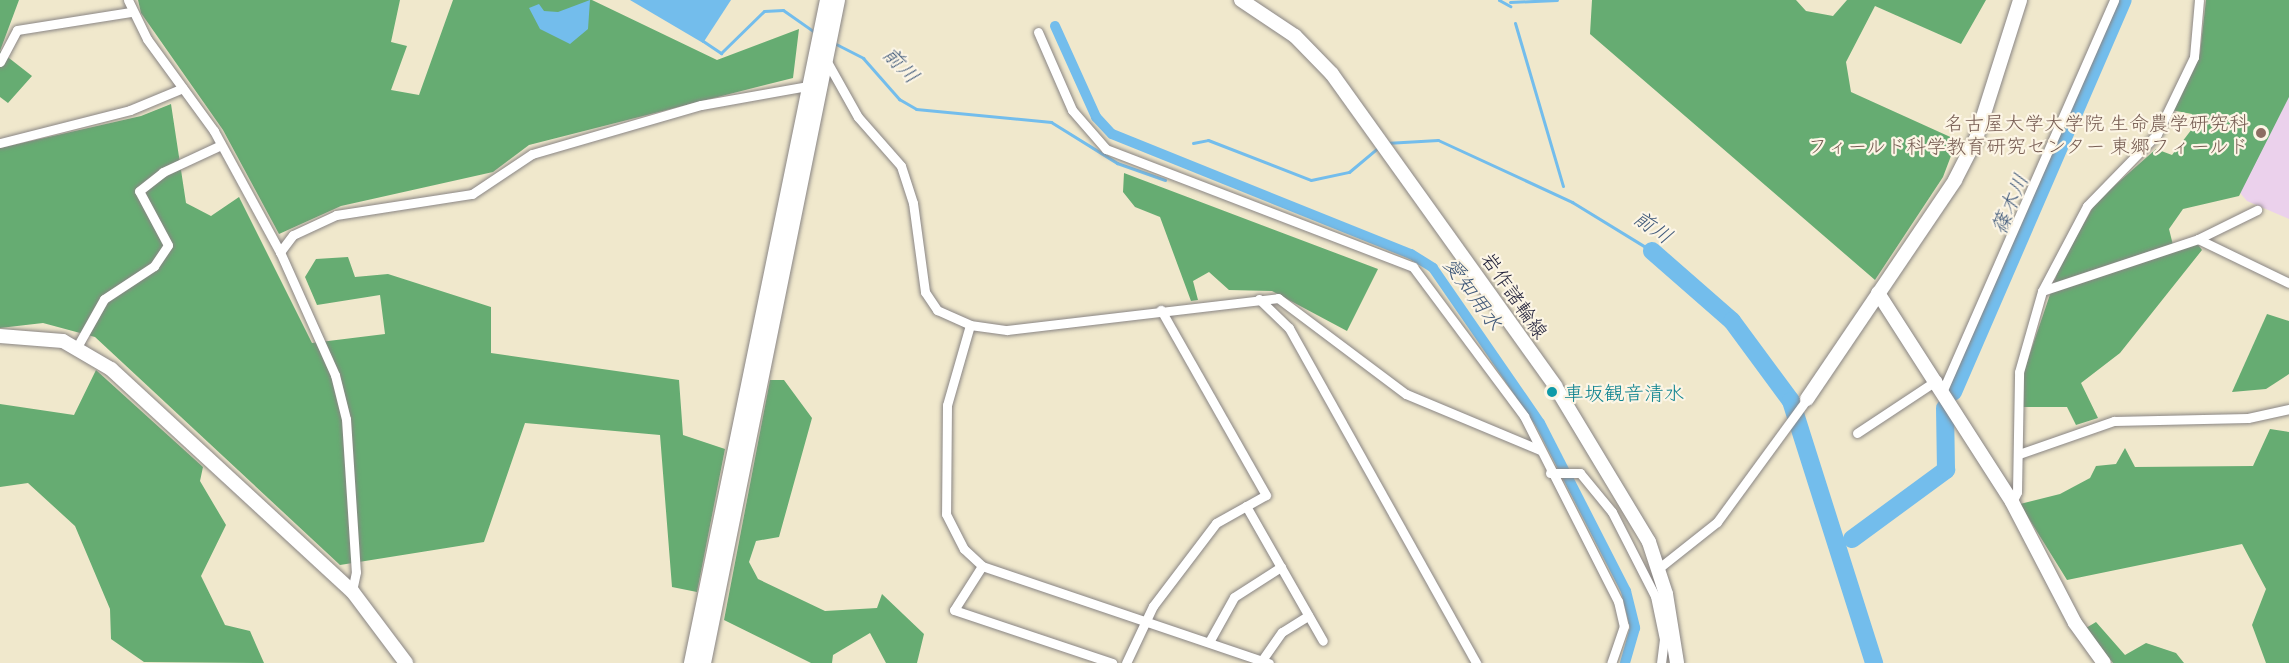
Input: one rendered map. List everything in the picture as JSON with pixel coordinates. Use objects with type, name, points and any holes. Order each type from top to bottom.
[{"type":"street","points":[[128,0],[131,12],[222,146],[280,252],[336,375],[346,419],[356,572],[352,591]]},
{"type":"street","points":[[691,663],[827,0]]},
{"type":"street","points":[[704,663],[838,0]]},
{"type":"street","name":"岩作諸輪線","points":[[1241,0],[1308,48],[1379,138],[1555,387],[1630,506],[1659,568],[1677,663]]},
{"type":"street","points":[[1659,568],[1717,522],[1807,399],[1977,139],[2020,0]]},
{"type":"street","points":[[1857,433],[1940,385],[2114,0]]},
{"type":"street","points":[[2012,502],[2019,454],[2019,372],[2042,291],[2087,206],[2157,134],[2194,57],[2199,0]]},
{"type":"street","points":[[0,62],[17,30],[131,12]]},
{"type":"street","points":[[1038,32],[1072,110],[1106,149],[1413,267],[1524,416],[1550,472],[1618,601],[1624,626],[1611,663]]},
{"type":"street","points":[[826,60],[858,117],[892,154],[907,180],[925,292],[937,310],[970,325],[1007,330],[1161,310],[1278,298],[1406,394],[1540,450]]},
{"type":"street","points":[[280,252],[293,235],[336,215],[472,194],[532,154],[701,105],[808,86]]},
{"type":"street","points":[[0,143],[130,110],[183,88]]},
{"type":"street","points":[[77,347],[104,298],[154,266],[168,245],[139,190],[163,172],[222,146]]},
{"type":"street","points":[[2042,291],[2199,239],[2257,210]]},
{"type":"street","points":[[2199,239],[2289,283]]},
{"type":"street","points":[[1878,293],[1940,385],[2012,502],[2075,623],[2104,663]]},
{"type":"street","points":[[1259,299],[1289,328],[1476,663]]},
{"type":"street","points":[[1125,663],[1154,606],[1216,523],[1266,495],[1161,310]]},
{"type":"street","points":[[970,325],[947,405],[946,514],[964,549],[982,566],[1146,624],[1209,642],[1264,662],[1282,632],[1308,616]]},
{"type":"street","points":[[0,336],[34,335],[77,347],[111,369],[352,591],[406,663]]},
{"type":"street","points":[[2019,454],[2114,421],[2248,418],[2289,409]]},
{"type":"street","points":[[1550,472],[1580,473],[1612,512],[1644,571],[1660,619],[1660,663]]},
{"type":"street","points":[[1246,506],[1323,641]]},
{"type":"street","points":[[982,566],[954,610],[1112,663]]},
{"type":"street","points":[[1209,642],[1234,597],[1281,567]]},
{"type":"shaded area","name":"名古屋大学大学院 生命農学研究科 フィールド科学教育研究センター 東郷フィールド","points":[[2289,37],[2289,219],[2247,201],[2229,180]]},
{"type":"green space","points":[[0,0],[19,0],[0,51]]},
{"type":"green space","points":[[138,0],[400,0],[391,42],[407,46],[391,90],[419,95],[453,0],[592,0],[717,60],[799,29],[793,78],[529,145],[493,172],[341,206],[279,234],[223,130],[141,13]]},
{"type":"green space","points":[[1592,0],[1796,0],[1806,11],[1833,16],[1847,0],[1986,0],[1961,44],[1875,6],[1846,62],[1851,92],[1957,140],[1943,177],[1875,280],[1590,34]]},
{"type":"green space","points":[[2206,0],[2289,0],[2289,97],[2239,196],[2183,209],[2169,229],[2174,249],[2196,242],[2202,250],[2120,353],[2081,383],[2098,418],[2076,425],[2067,407],[2023,407],[2023,374],[2060,265],[2096,202],[2156,149],[2172,155],[2195,125],[2192,114],[2171,110],[2200,53]]},
{"type":"green space","points":[[0,51],[32,76],[8,103],[0,97]]},
{"type":"green space","points":[[171,104],[186,203],[211,216],[239,197],[312,343],[385,334],[380,295],[317,305],[305,277],[316,259],[348,257],[355,277],[388,274],[491,307],[491,353],[679,380],[683,435],[725,449],[697,592],[672,587],[660,435],[525,423],[484,542],[340,565],[95,337],[43,323],[0,328],[0,148],[141,116]]},
{"type":"green space","points":[[1124,173],[1378,269],[1347,331],[1272,291],[1229,290],[1209,272],[1193,281],[1198,300],[1191,301],[1160,217],[1135,207],[1123,192]]},
{"type":"green space","points":[[2267,314],[2289,321],[2289,374],[2266,389],[2232,392]]},
{"type":"green space","points":[[96,370],[203,467],[200,481],[226,525],[201,576],[225,625],[250,631],[264,663],[144,662],[111,639],[110,609],[75,526],[28,483],[0,487],[0,404],[74,415]]},
{"type":"green space","points":[[770,380],[784,380],[812,418],[779,537],[756,541],[749,562],[758,579],[825,611],[877,608],[882,594],[924,634],[917,663],[886,663],[870,633],[833,655],[832,663],[811,663],[724,620]]},
{"type":"green space","points":[[2270,429],[2289,432],[2289,663],[2266,663],[2252,625],[2266,589],[2242,544],[2067,580],[2020,504],[2060,494],[2090,478],[2096,466],[2116,464],[2125,448],[2135,467],[2253,466]]},
{"type":"green space","points":[[2096,622],[2125,655],[2146,643],[2176,653],[2184,663],[2113,663],[2086,628]]},
{"type":"water","points":[[590,0],[588,29],[570,44],[540,29],[529,8],[539,4],[544,11],[558,12]]},
{"type":"water","points":[[630,0],[731,0],[703,43]]},
{"type":"waterway","points":[[1499,0],[1510,6]]},
{"type":"waterway","points":[[1510,2],[1557,0]]},
{"type":"waterway","name":"篠木川","points":[[1953,392],[2123,0]]},
{"type":"waterway","name":"前川","points":[[703,41],[721,53],[764,11],[783,10],[815,32]]},
{"type":"waterway","points":[[1515,23],[1563,186]]},
{"type":"waterway","name":"愛知用水","points":[[1055,26],[1096,117],[1112,134],[1411,254],[1433,268],[1540,423],[1626,591],[1635,628],[1625,663]]},
{"type":"waterway","name":"前川","points":[[834,43],[863,58],[899,99],[916,109],[1051,122],[1117,163],[1165,180]]},
{"type":"waterway","name":"前川","points":[[1193,143],[1208,140],[1311,180],[1349,172],[1378,148]]},
{"type":"waterway","name":"前川","points":[[1386,143],[1438,140],[1572,202],[1652,251]]},
{"type":"waterway","name":"前川","points":[[1652,251],[1732,321],[1791,401],[1874,663]]},
{"type":"waterway","name":"篠木川","points":[[1852,539],[1946,470],[1945,408]]},
{"type":"place","name":"名古屋大学大学院 生命農学研究科 フィールド科学教育研究センター 東郷フィールド","points":[[2261,133]]},
{"type":"place","name":"車坂観音清水","points":[[1552,392]]}]
